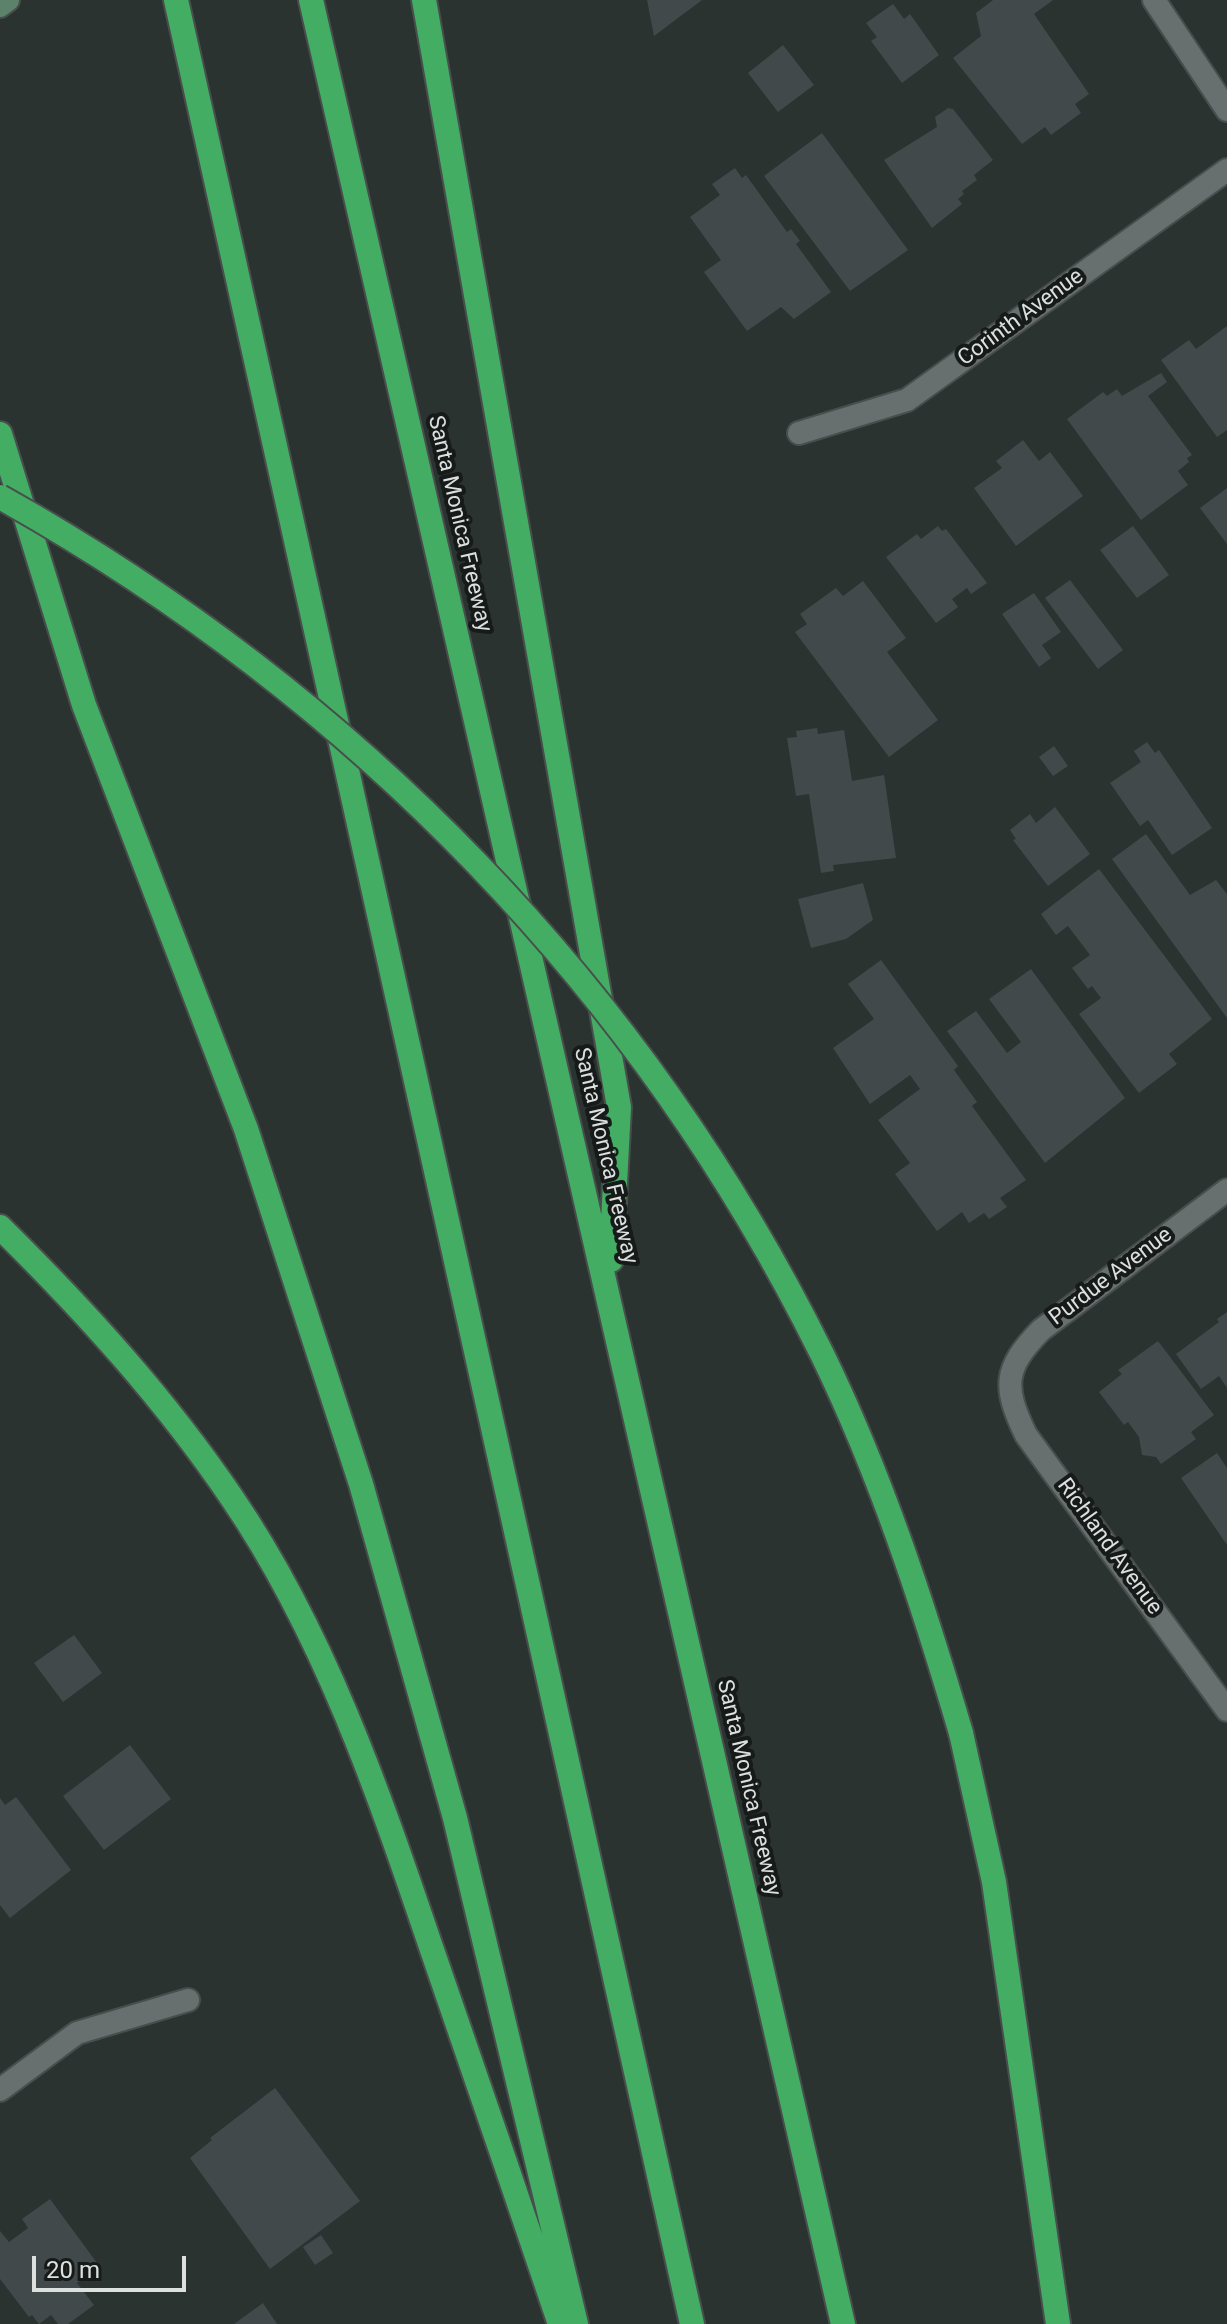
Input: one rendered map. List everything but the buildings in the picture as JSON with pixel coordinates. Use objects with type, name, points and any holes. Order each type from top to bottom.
[{"type":"highway","points":[[176,0],[692,2324]]},
{"type":"highway","points":[[424,0],[619,1107],[609,1290]]},
{"type":"highway","name":"Santa Monica Freeway","points":[[313,7],[609,1290],[843,2324]]},
{"type":"highway","points":[[0,434],[84,705],[246,1129],[361,1484],[455,1818],[576,2324]]},
{"type":"highway","points":[[0,497],[74,538],[180,606],[369,759],[455,840],[539,929],[618,1023],[762,1243],[822,1355],[876,1479],[924,1607],[961,1733],[997,1898],[1058,2324]]},
{"type":"highway","points":[[0,1227],[65,1292],[153,1391],[233,1500],[289,1594],[345,1711],[396,1843],[560,2324]]},
{"type":"main road","points":[[0,6],[8,0]]},
{"type":"street","points":[[1154,0],[1227,110]]},
{"type":"street","name":"Corinth Avenue","points":[[799,433],[907,400],[1227,170]]},
{"type":"street","name":"Purdue Avenue","points":[[1009,1377],[1020,1351],[1041,1330],[1227,1190]]},
{"type":"street","name":"Richland Avenue","points":[[1009,1377],[1011,1404],[1026,1435],[1227,1710]]},
{"type":"street","points":[[0,2090],[77,2033],[188,2000]]}]
